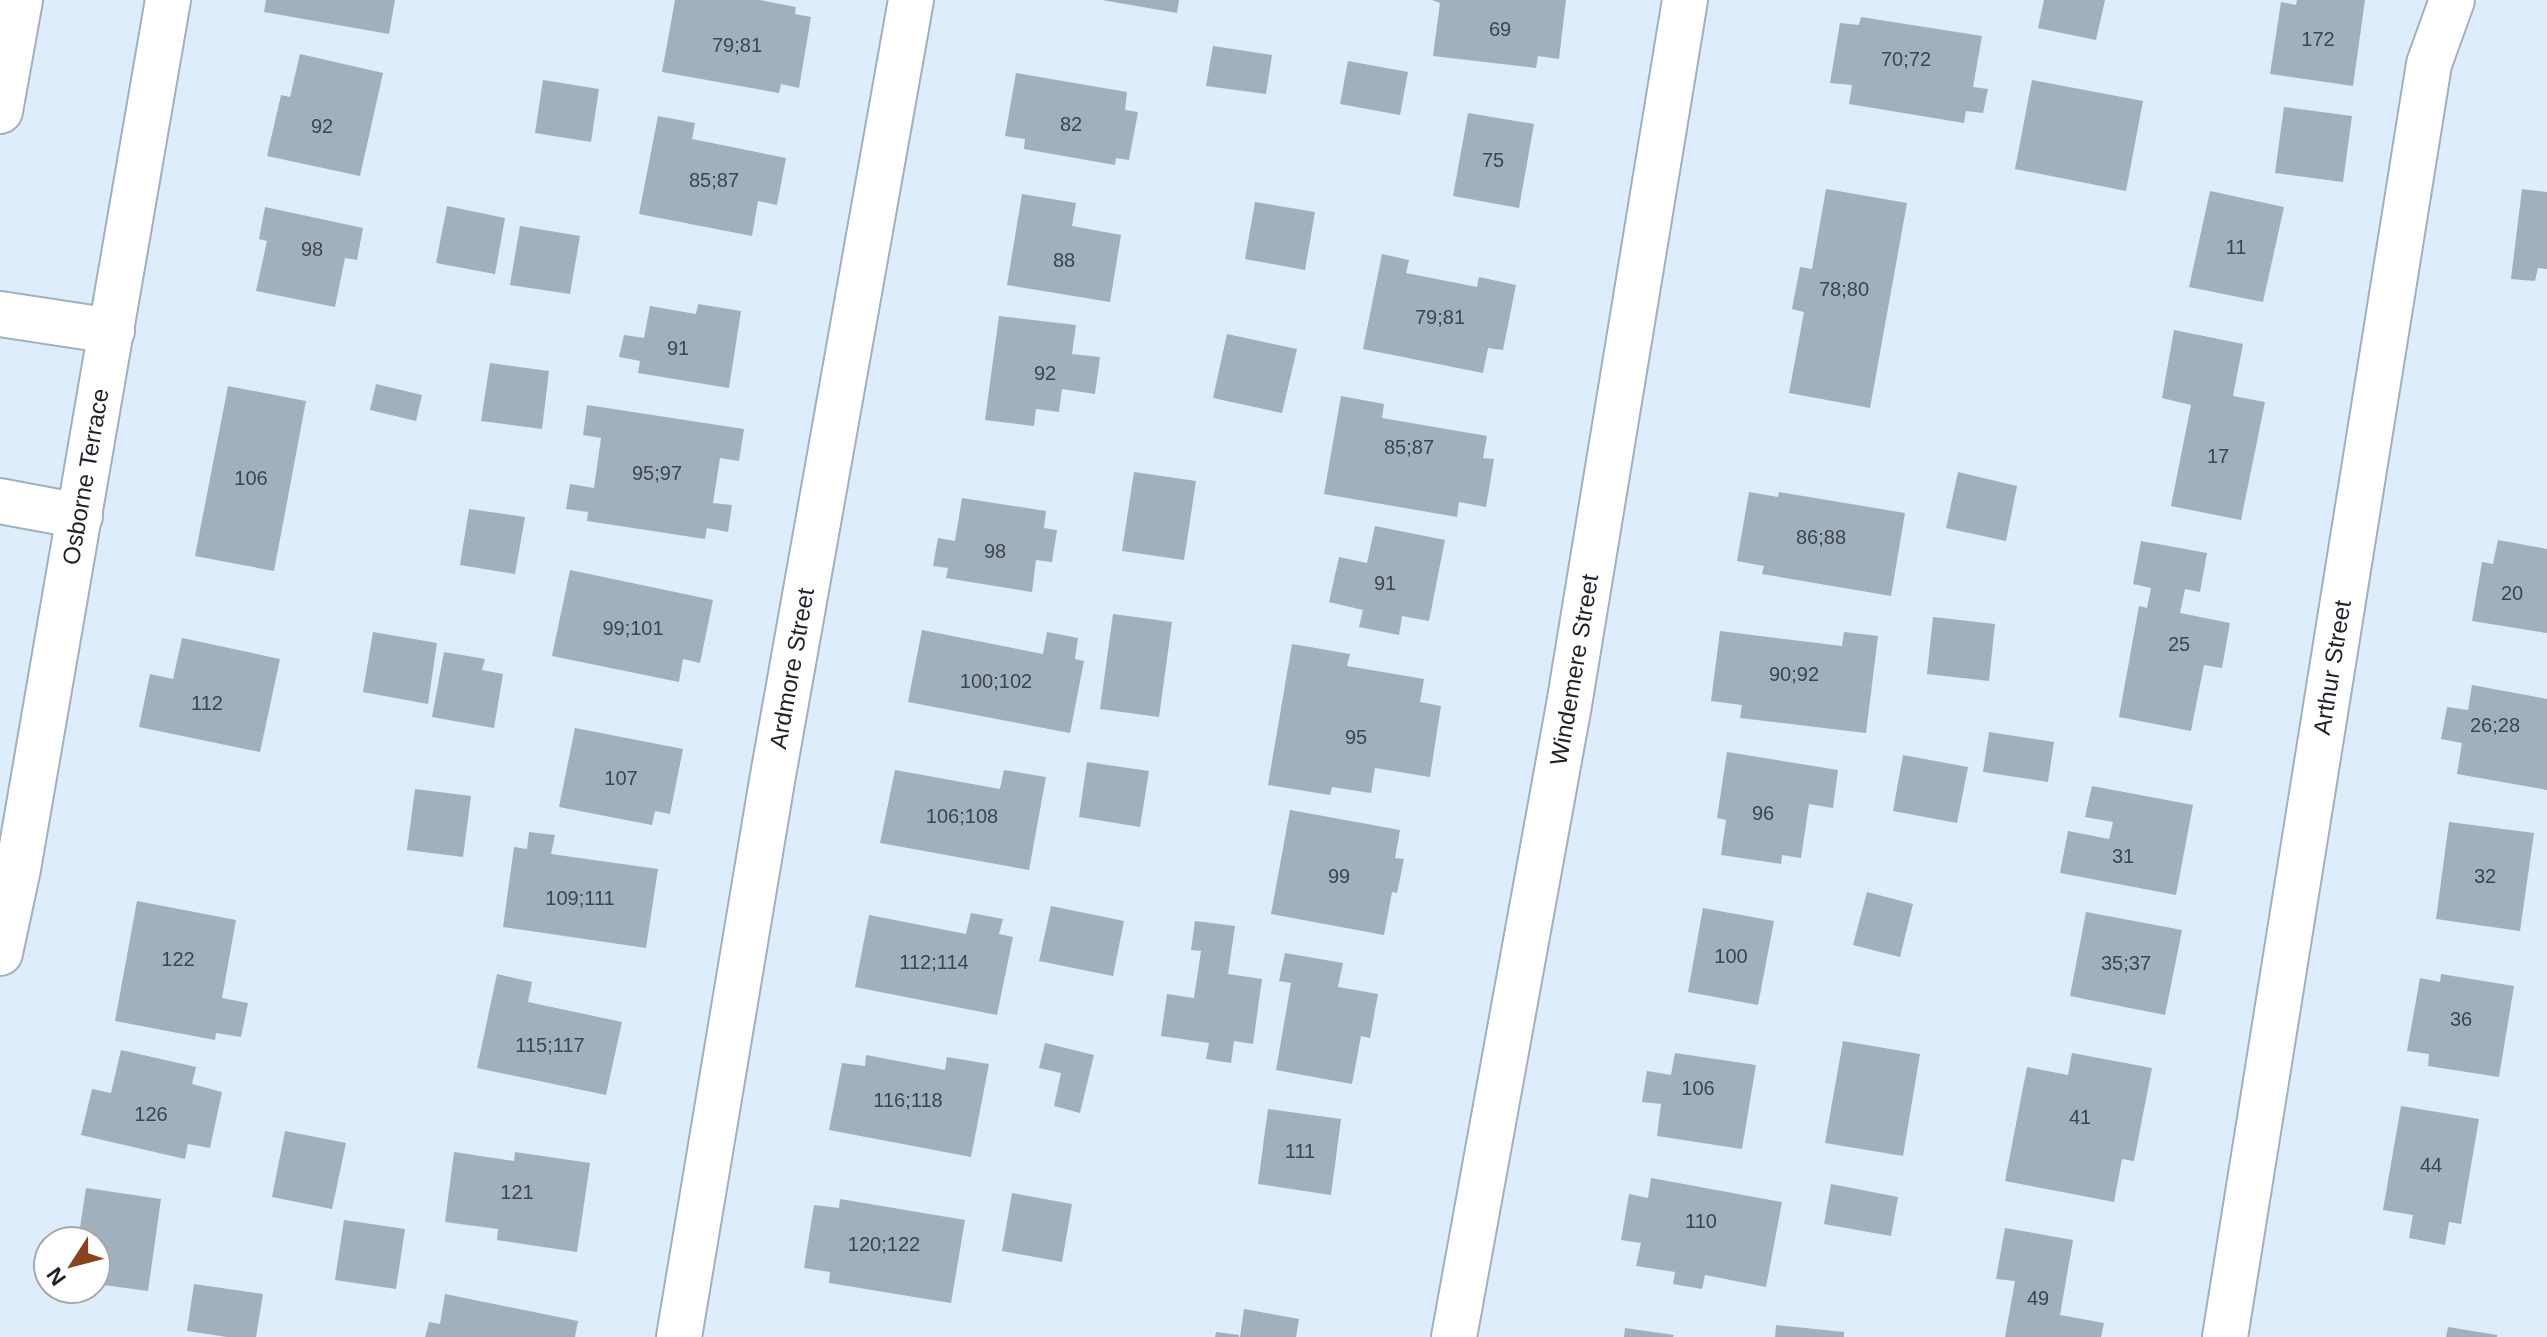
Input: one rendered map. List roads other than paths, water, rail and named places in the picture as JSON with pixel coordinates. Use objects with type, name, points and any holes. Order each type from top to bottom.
[{"type":"street","points":[[0,111],[20,0]]},
{"type":"street","name":"Osborne Terrace","points":[[0,953],[18,869],[168,0]]},
{"type":"street","name":"Ardmore Street","points":[[679,1337],[772,781],[911,0]]},
{"type":"street","name":"Windemere Street","points":[[1454,1337],[1569,705],[1685,0]]},
{"type":"street","name":"Arthur Street","points":[[2225,1337],[2429,64],[2452,0]]},
{"type":"street","points":[[0,314],[112,331]]},
{"type":"street","points":[[0,501],[80,516]]}]
